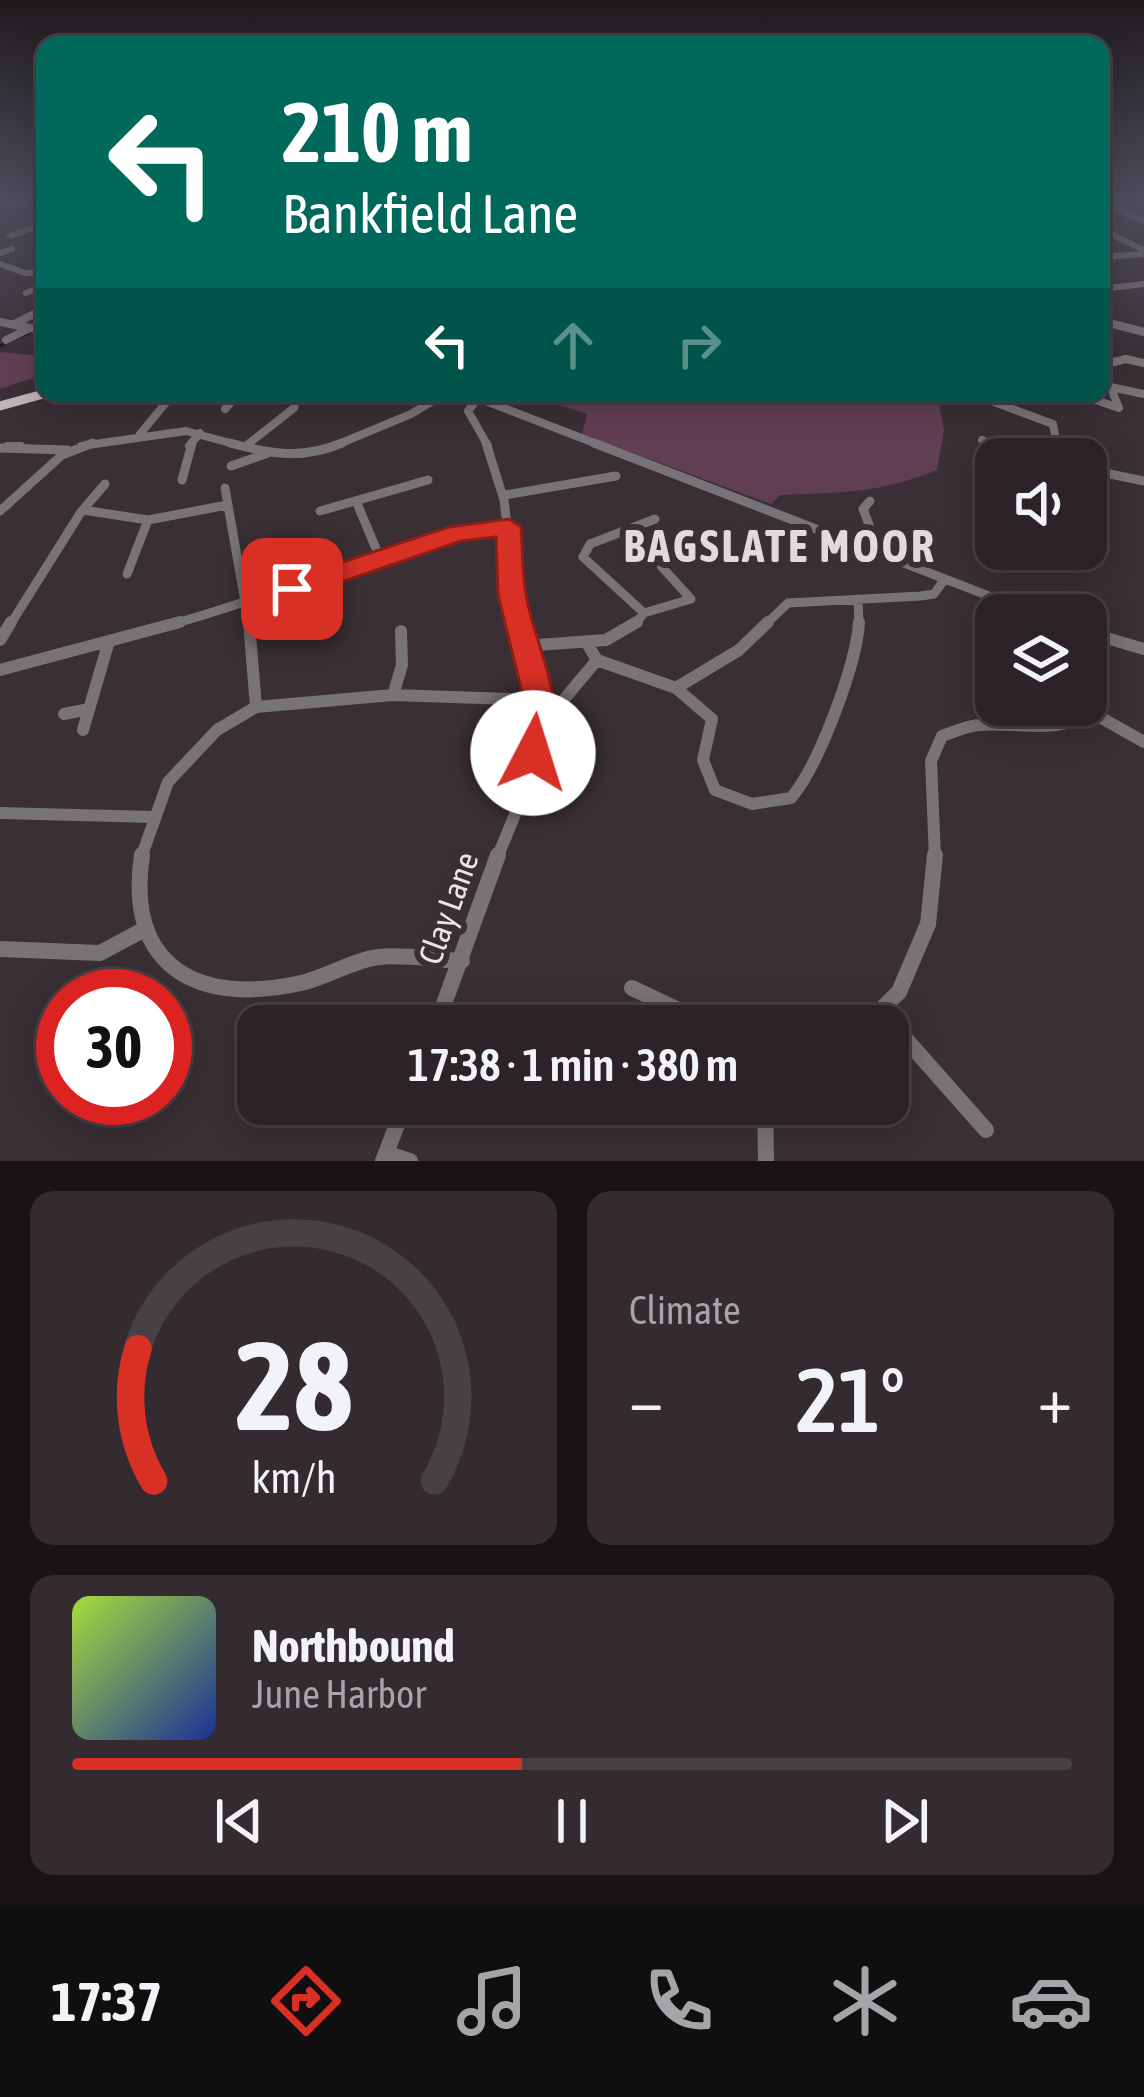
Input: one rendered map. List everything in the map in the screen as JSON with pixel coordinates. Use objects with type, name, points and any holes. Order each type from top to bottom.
[{"type":"main road","points":[[0,407],[36,394]]},
{"type":"main road","points":[[0,407],[36,395]]},
{"type":"street","points":[[0,264],[36,272]]},
{"type":"street","points":[[1110,288],[1144,284]]},
{"type":"street","points":[[26,293],[36,289]]},
{"type":"street","points":[[14,324],[36,313]]},
{"type":"street","points":[[0,322],[36,329]]},
{"type":"street","points":[[1110,323],[1144,332]]},
{"type":"street","points":[[9,338],[36,330]]},
{"type":"street","points":[[1110,363],[1126,359],[1144,364]]},
{"type":"street","points":[[1110,388],[1144,394]]},
{"type":"street","points":[[1101,402],[1124,410],[1110,392]]},
{"type":"street","points":[[140,434],[167,402]]},
{"type":"street","points":[[225,410],[232,402]]},
{"type":"street","points":[[247,446],[296,402]]},
{"type":"street","points":[[0,448],[69,450],[140,434],[200,433],[268,453],[315,454],[428,402]]},
{"type":"street","name":"Clay Lane","points":[[444,1005],[525,786],[540,720],[540,700],[512,595],[505,495],[492,445],[468,410],[475,402]]},
{"type":"street","points":[[485,402],[718,488],[982,594]]},
{"type":"street","points":[[986,402],[1040,416],[1053,424],[1055,438]]},
{"type":"street","points":[[182,480],[187,449],[200,433]]},
{"type":"street","points":[[0,511],[69,450]]},
{"type":"street","points":[[231,466],[268,453]]},
{"type":"street","points":[[1107,473],[1144,481]]},
{"type":"street","points":[[505,495],[616,476]]},
{"type":"street","points":[[320,511],[428,480]]},
{"type":"street","points":[[0,640],[83,510],[105,484]]},
{"type":"street","points":[[225,488],[248,604],[256,707]]},
{"type":"street","points":[[356,501],[380,558]]},
{"type":"street","points":[[867,548],[873,535],[863,509],[869,501]]},
{"type":"street","points":[[83,510],[148,520],[227,505]]},
{"type":"street","points":[[655,519],[590,544],[583,557],[644,613],[691,599],[661,566]]},
{"type":"street","points":[[127,574],[148,520]]},
{"type":"street","points":[[0,670],[248,604],[458,532],[509,527]]},
{"type":"street","points":[[676,688],[739,650],[798,597],[934,594],[944,580]]},
{"type":"street","points":[[588,645],[597,660],[676,688],[712,719],[703,769],[720,792],[748,805],[791,798],[807,776],[850,680],[860,629],[858,599]]},
{"type":"street","points":[[524,646],[588,645],[634,629],[644,613]]},
{"type":"street","points":[[393,695],[402,665],[401,632]]},
{"type":"street","points":[[1107,639],[1144,650]]},
{"type":"street","points":[[83,730],[109,641]]},
{"type":"street","points":[[540,720],[550,716],[597,660]]},
{"type":"street","points":[[462,961],[378,957],[300,982],[243,989],[200,985],[163,962],[143,930],[138,880],[153,817],[169,782],[196,748],[256,707],[393,695],[540,700]]},
{"type":"street","points":[[64,714],[89,710]]},
{"type":"street","points":[[1107,721],[1144,742]]},
{"type":"street","points":[[885,1005],[899,992],[928,924],[934,864],[931,761],[942,736],[975,725]]},
{"type":"street","points":[[0,813],[153,817]]},
{"type":"street","points":[[0,950],[100,953],[143,930]]},
{"type":"street","points":[[632,988],[668,1005]]},
{"type":"street","points":[[909,1043],[986,1130]]},
{"type":"street","points":[[397,1125],[384,1157],[410,1161]]},
{"type":"street","points":[[765,1125],[766,1161]]},
{"type":"shaded area","points":[[0,352],[36,355],[36,377],[0,389]]},
{"type":"shaded area","points":[[550,402],[939,402],[944,430],[937,470],[878,488],[780,495],[771,504],[582,434],[587,414]]},
{"type":"waterway","points":[[0,346],[31,332]]},
{"type":"district","name":"BAGSLATE MOOR","points":[[780,546]]},
{"type":"route","points":[[292,589],[458,532],[509,527],[512,595],[540,700],[533,753]]}]
